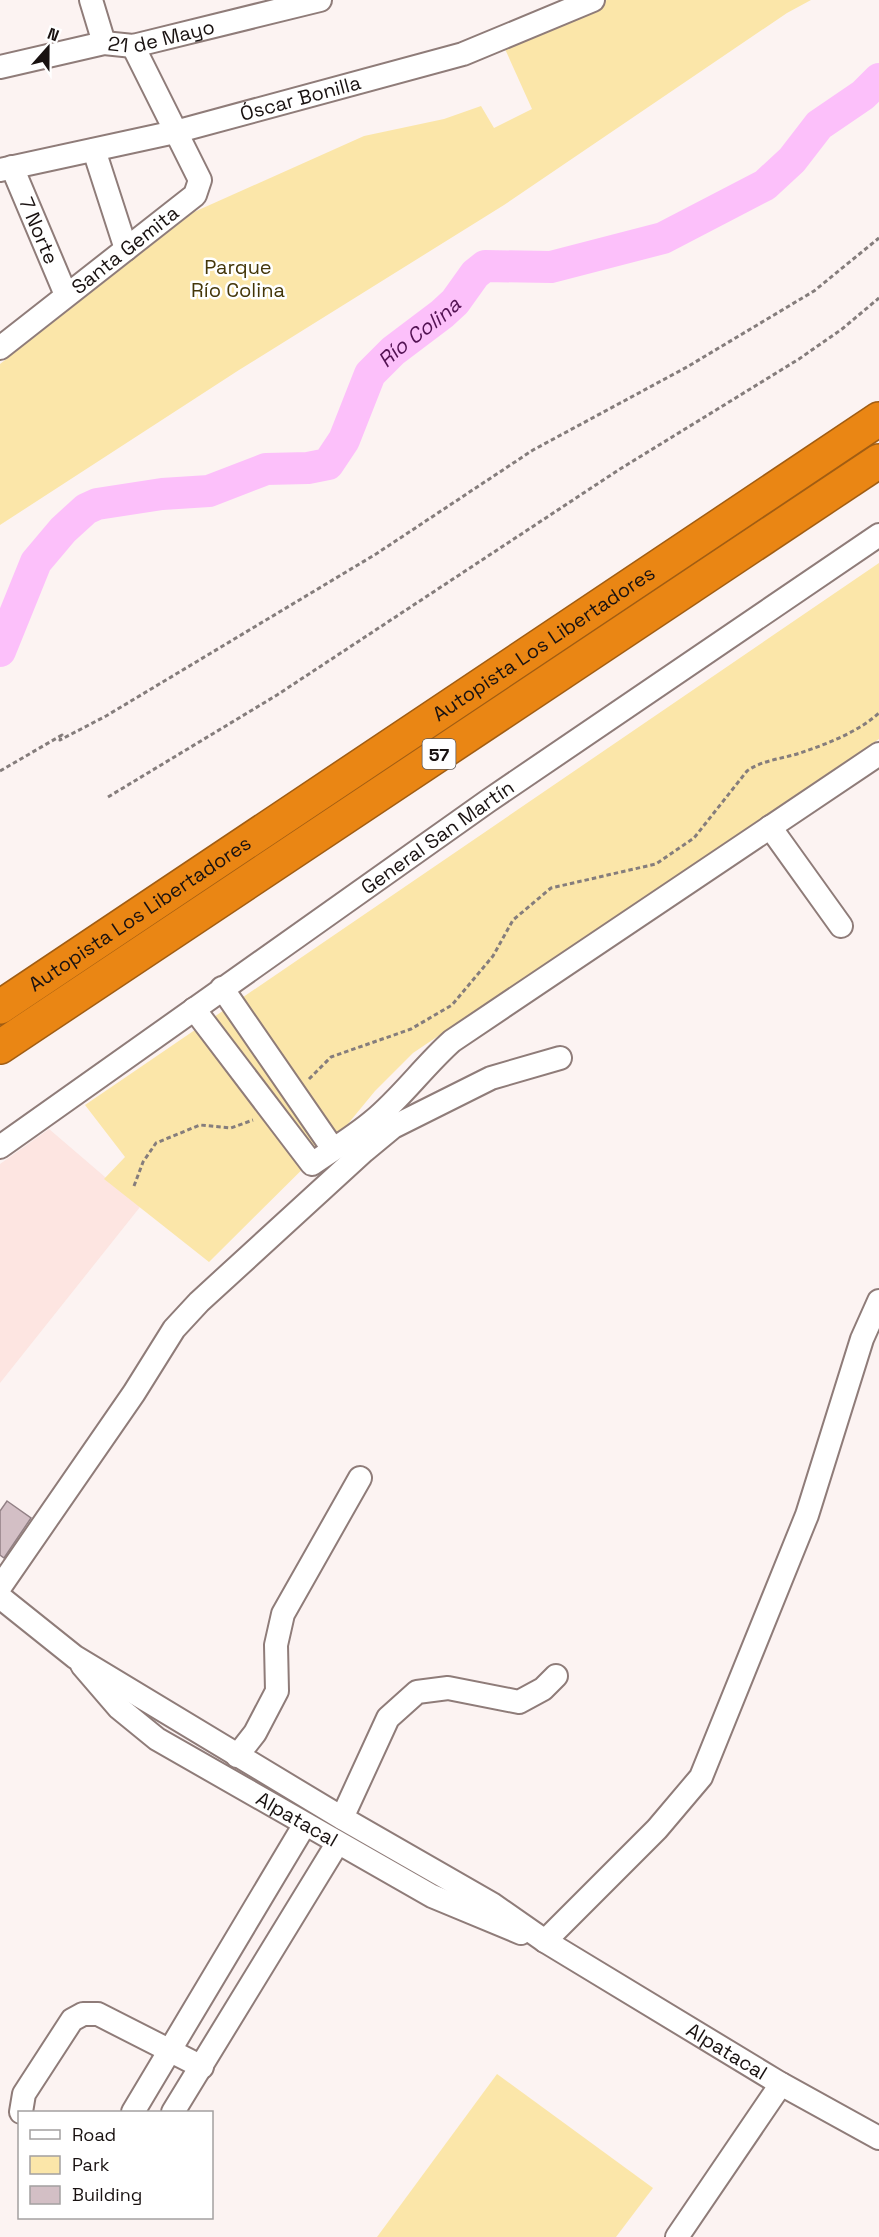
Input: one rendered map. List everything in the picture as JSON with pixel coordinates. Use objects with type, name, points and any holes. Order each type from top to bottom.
[{"type":"highway","name":"Autopista Los Libertadores","points":[[0,1007],[879,419]]},
{"type":"highway","name":"Autopista Los Libertadores","points":[[0,1047],[879,461]]},
{"type":"street","points":[[91,0],[104,43]]},
{"type":"street","name":"21 de Mayo","points":[[0,67],[104,43],[134,46],[320,0]]},
{"type":"street","name":"Óscar Bonilla","points":[[6,169],[175,132],[463,54],[593,0]]},
{"type":"street","name":"Santa Gemita","points":[[0,348],[195,195],[200,180],[134,46]]},
{"type":"street","points":[[94,150],[126,249]]},
{"type":"street","name":"7 Norte","points":[[6,169],[66,295]]},
{"type":"street","name":"General San Martín","points":[[0,1147],[507,788],[879,535]]},
{"type":"street","points":[[194,1009],[312,1164],[374,1120],[408,1087],[427,1063],[452,1041],[879,754]]},
{"type":"street","points":[[770,827],[841,926]]},
{"type":"street","points":[[222,988],[333,1149]]},
{"type":"street","points":[[0,1587],[134,1393],[174,1329],[199,1302],[393,1127],[491,1078],[560,1058]]},
{"type":"street","points":[[545,1941],[657,1829],[700,1777],[784,1565],[807,1515],[862,1339],[879,1301]]},
{"type":"street","points":[[237,1756],[255,1733],[277,1691],[276,1645],[283,1614],[360,1478]]},
{"type":"street","name":"Alpatacal","points":[[0,1597],[75,1656],[237,1756],[446,1876],[492,1904],[545,1941],[781,2084],[879,2138]]},
{"type":"street","name":"Alpatacal","points":[[75,1656],[103,1692],[157,1739],[337,1844],[432,1896],[484,1920],[545,1941]]},
{"type":"street","points":[[342,1818],[388,1718],[417,1692],[448,1688],[519,1702],[543,1689],[556,1677]]},
{"type":"street","points":[[157,1739],[161,1722],[171,1715]]},
{"type":"street","points":[[134,2111],[305,1824]]},
{"type":"street","points":[[174,2111],[337,1844]]},
{"type":"street","points":[[432,1896],[444,1887],[446,1876]]},
{"type":"street","points":[[21,2111],[24,2094],[68,2025],[83,2014],[98,2014],[202,2067]]},
{"type":"street","points":[[677,2237],[781,2084]]},
{"type":"path","points":[[0,771],[62,735],[60,740],[106,716],[376,554],[533,450],[687,367],[814,291],[879,238]]},
{"type":"path","points":[[108,797],[305,677],[620,469],[799,359],[842,329],[879,297]]},
{"type":"path","points":[[294,1093],[331,1058],[411,1029],[452,1005],[494,956],[513,920],[551,888],[656,864],[694,838],[747,771],[755,765],[801,752],[834,739],[866,725],[879,713]]},
{"type":"path","points":[[134,1186],[143,1162],[156,1143],[200,1125],[231,1128],[249,1123],[270,1109]]},
{"type":"shaded area","points":[[49,1129],[140,1207],[0,1383],[0,1164]]},
{"type":"green space","name":"Parque Río Colina","points":[[607,0],[811,0],[787,13],[504,205],[239,370],[0,525],[0,364],[194,212],[364,136],[444,119],[481,106],[494,128],[532,109],[505,49]]},
{"type":"green space","points":[[879,563],[879,739],[413,1053],[375,1091],[347,1125],[209,1262],[104,1179],[125,1157],[85,1105]]},
{"type":"green space","points":[[497,2074],[653,2188],[616,2237],[377,2237]]},
{"type":"building","points":[[7,1501],[31,1518],[4,1558],[0,1555],[0,1511]]},
{"type":"waterway","name":"Río Colina","points":[[0,651],[36,562],[63,530],[86,509],[97,504],[162,494],[209,491],[266,469],[308,468],[328,464],[344,440],[370,374],[393,351],[455,302],[475,274],[485,266],[551,267],[663,238],[765,185],[792,160],[819,125],[863,95],[879,79]]}]
